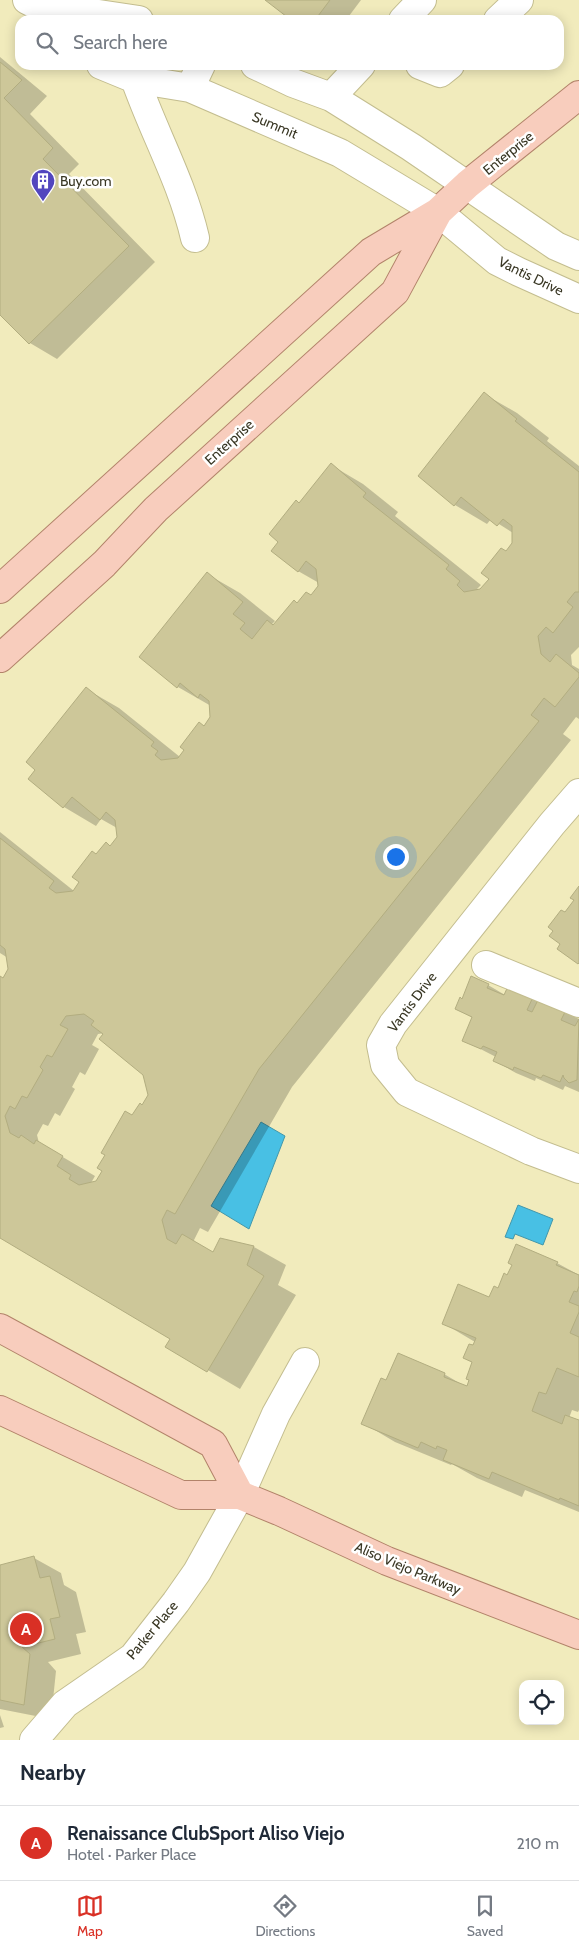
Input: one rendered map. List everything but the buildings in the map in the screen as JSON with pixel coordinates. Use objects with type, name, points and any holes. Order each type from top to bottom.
[{"type":"main road","name":"Enterprise","points":[[0,589],[371,252],[438,212],[468,184],[579,96]]},
{"type":"main road","name":"Enterprise","points":[[0,658],[104,564],[156,509],[396,292],[438,212]]},
{"type":"main road","points":[[0,1328],[213,1444],[240,1495]]},
{"type":"main road","name":"Aliso Viejo Parkway","points":[[0,1410],[181,1495],[240,1495],[280,1511],[387,1561],[579,1636]]},
{"type":"street","points":[[408,15],[422,0]]},
{"type":"street","points":[[503,15],[519,0]]},
{"type":"street","points":[[39,8],[97,15]]},
{"type":"street","name":"Summit","points":[[113,70],[135,79],[195,76],[340,153],[438,212]]},
{"type":"street","points":[[266,70],[293,83],[331,97],[468,184],[556,246],[579,256]]},
{"type":"street","points":[[331,97],[356,70]]},
{"type":"street","points":[[432,70],[440,73],[444,70]]},
{"type":"street","points":[[135,79],[183,194],[195,238]]},
{"type":"street","name":"Vantis Drive","points":[[438,212],[497,261],[579,299]]},
{"type":"street","name":"Vantis Drive","points":[[579,793],[552,824],[394,1024],[381,1045],[385,1065],[407,1092],[531,1151],[579,1169]]},
{"type":"street","points":[[486,965],[579,1003]]},
{"type":"street","name":"Parker Place","points":[[34,1740],[65,1704],[133,1657],[197,1572],[240,1495],[276,1414],[305,1362]]},
{"type":"water","points":[[261,1122],[285,1136],[249,1229],[211,1206]]},
{"type":"water","points":[[518,1205],[553,1219],[543,1245],[515,1234],[513,1239],[505,1237]]},
{"type":"place","name":"Buy.com","points":[[43,202]]},
{"type":"place","name":"Renaissance ClubSport Aliso Viejo","points":[[26,1629]]}]
